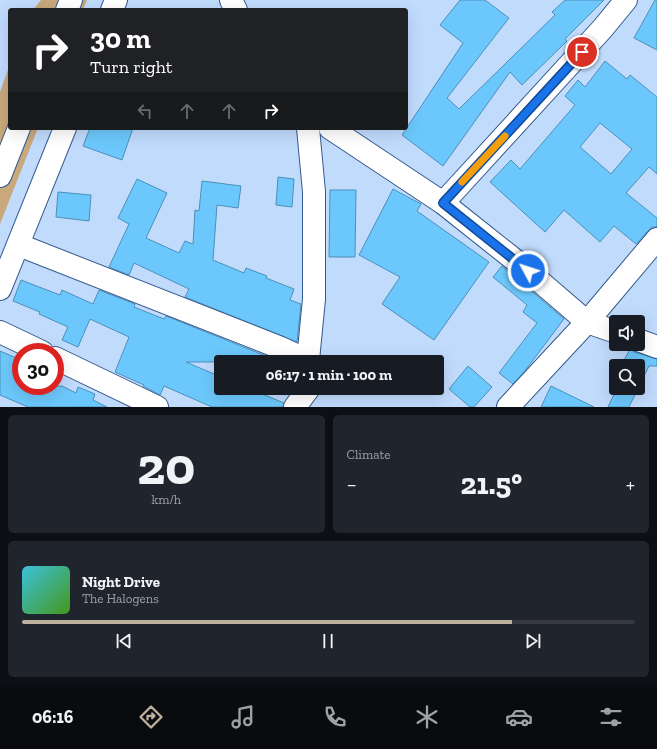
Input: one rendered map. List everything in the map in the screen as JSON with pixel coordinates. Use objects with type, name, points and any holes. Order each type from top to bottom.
[{"type":"street","points":[[443,203],[603,28],[626,0]]},
{"type":"street","points":[[0,176],[18,130]]},
{"type":"street","points":[[0,289],[64,130]]},
{"type":"street","points":[[308,130],[314,192],[314,299],[310,355]]},
{"type":"street","points":[[333,130],[443,203],[516,261],[587,322],[609,330]]},
{"type":"street","points":[[508,407],[587,322],[657,239]]},
{"type":"street","points":[[19,245],[297,355]]},
{"type":"street","points":[[0,332],[23,343]]},
{"type":"street","points":[[645,343],[657,348]]},
{"type":"street","points":[[64,362],[157,407]]},
{"type":"street","points":[[295,407],[304,395]]},
{"type":"shaded area","points":[[41,0],[87,0],[84,8],[35,8]]},
{"type":"shaded area","points":[[8,70],[8,130],[37,130],[0,224],[0,92]]},
{"type":"building","points":[[460,0],[485,0],[509,18],[447,98],[459,109],[555,15],[552,12],[565,0],[604,0],[565,39],[567,41],[522,85],[510,72],[443,166],[402,135],[405,130],[408,130],[408,126],[463,43],[440,25]]},
{"type":"building","points":[[655,0],[657,0],[657,50],[634,38]]},
{"type":"building","points":[[605,61],[627,79],[630,75],[657,97],[657,174],[649,167],[626,193],[657,218],[657,227],[652,227],[636,244],[614,226],[600,242],[564,210],[545,232],[490,182],[511,160],[520,169],[575,105],[565,96],[578,80],[585,87]],"holes":[[[600,123],[632,149],[611,174],[580,147]]]},
{"type":"building","points":[[89,130],[132,130],[122,160],[83,146]]},
{"type":"building","points":[[278,177],[294,179],[292,207],[276,205]]},
{"type":"building","points":[[137,179],[167,193],[146,238],[179,253],[185,241],[193,244],[195,210],[199,211],[202,181],[241,186],[238,208],[217,205],[213,260],[244,273],[246,268],[294,289],[290,300],[301,304],[297,342],[185,297],[189,289],[134,263],[129,275],[109,267],[129,224],[118,218]]},
{"type":"building","points":[[393,189],[421,204],[417,211],[489,262],[434,340],[382,304],[400,277],[359,255]]},
{"type":"building","points":[[330,190],[356,190],[355,257],[329,257]]},
{"type":"building","points":[[58,192],[91,195],[89,221],[56,217]]},
{"type":"building","points":[[502,266],[564,319],[524,372],[513,384],[499,373],[537,323],[523,312],[527,305],[493,277]]},
{"type":"building","points":[[21,280],[60,295],[62,290],[93,304],[99,290],[135,304],[134,307],[164,319],[166,316],[264,355],[214,355],[214,362],[186,362],[214,374],[214,395],[265,395],[284,403],[283,407],[212,407],[164,386],[160,395],[143,386],[144,385],[115,372],[129,337],[90,319],[78,347],[62,340],[68,327],[39,314],[40,312],[13,301]]},
{"type":"building","points":[[0,351],[12,356],[12,395],[64,395],[64,387],[76,393],[78,387],[95,394],[93,400],[107,407],[28,407],[0,395]]},
{"type":"building","points":[[629,351],[633,351],[657,359],[657,366],[649,366],[645,374],[645,359],[625,359]]},
{"type":"building","points":[[468,366],[492,387],[474,407],[470,407],[449,389]]},
{"type":"building","points":[[551,386],[594,407],[541,407]]},
{"type":"building","points":[[614,395],[635,395],[629,407],[608,407]]},
{"type":"slow traffic","points":[[462,182],[505,136]]},
{"type":"route","points":[[528,271],[443,203],[582,52]]}]
